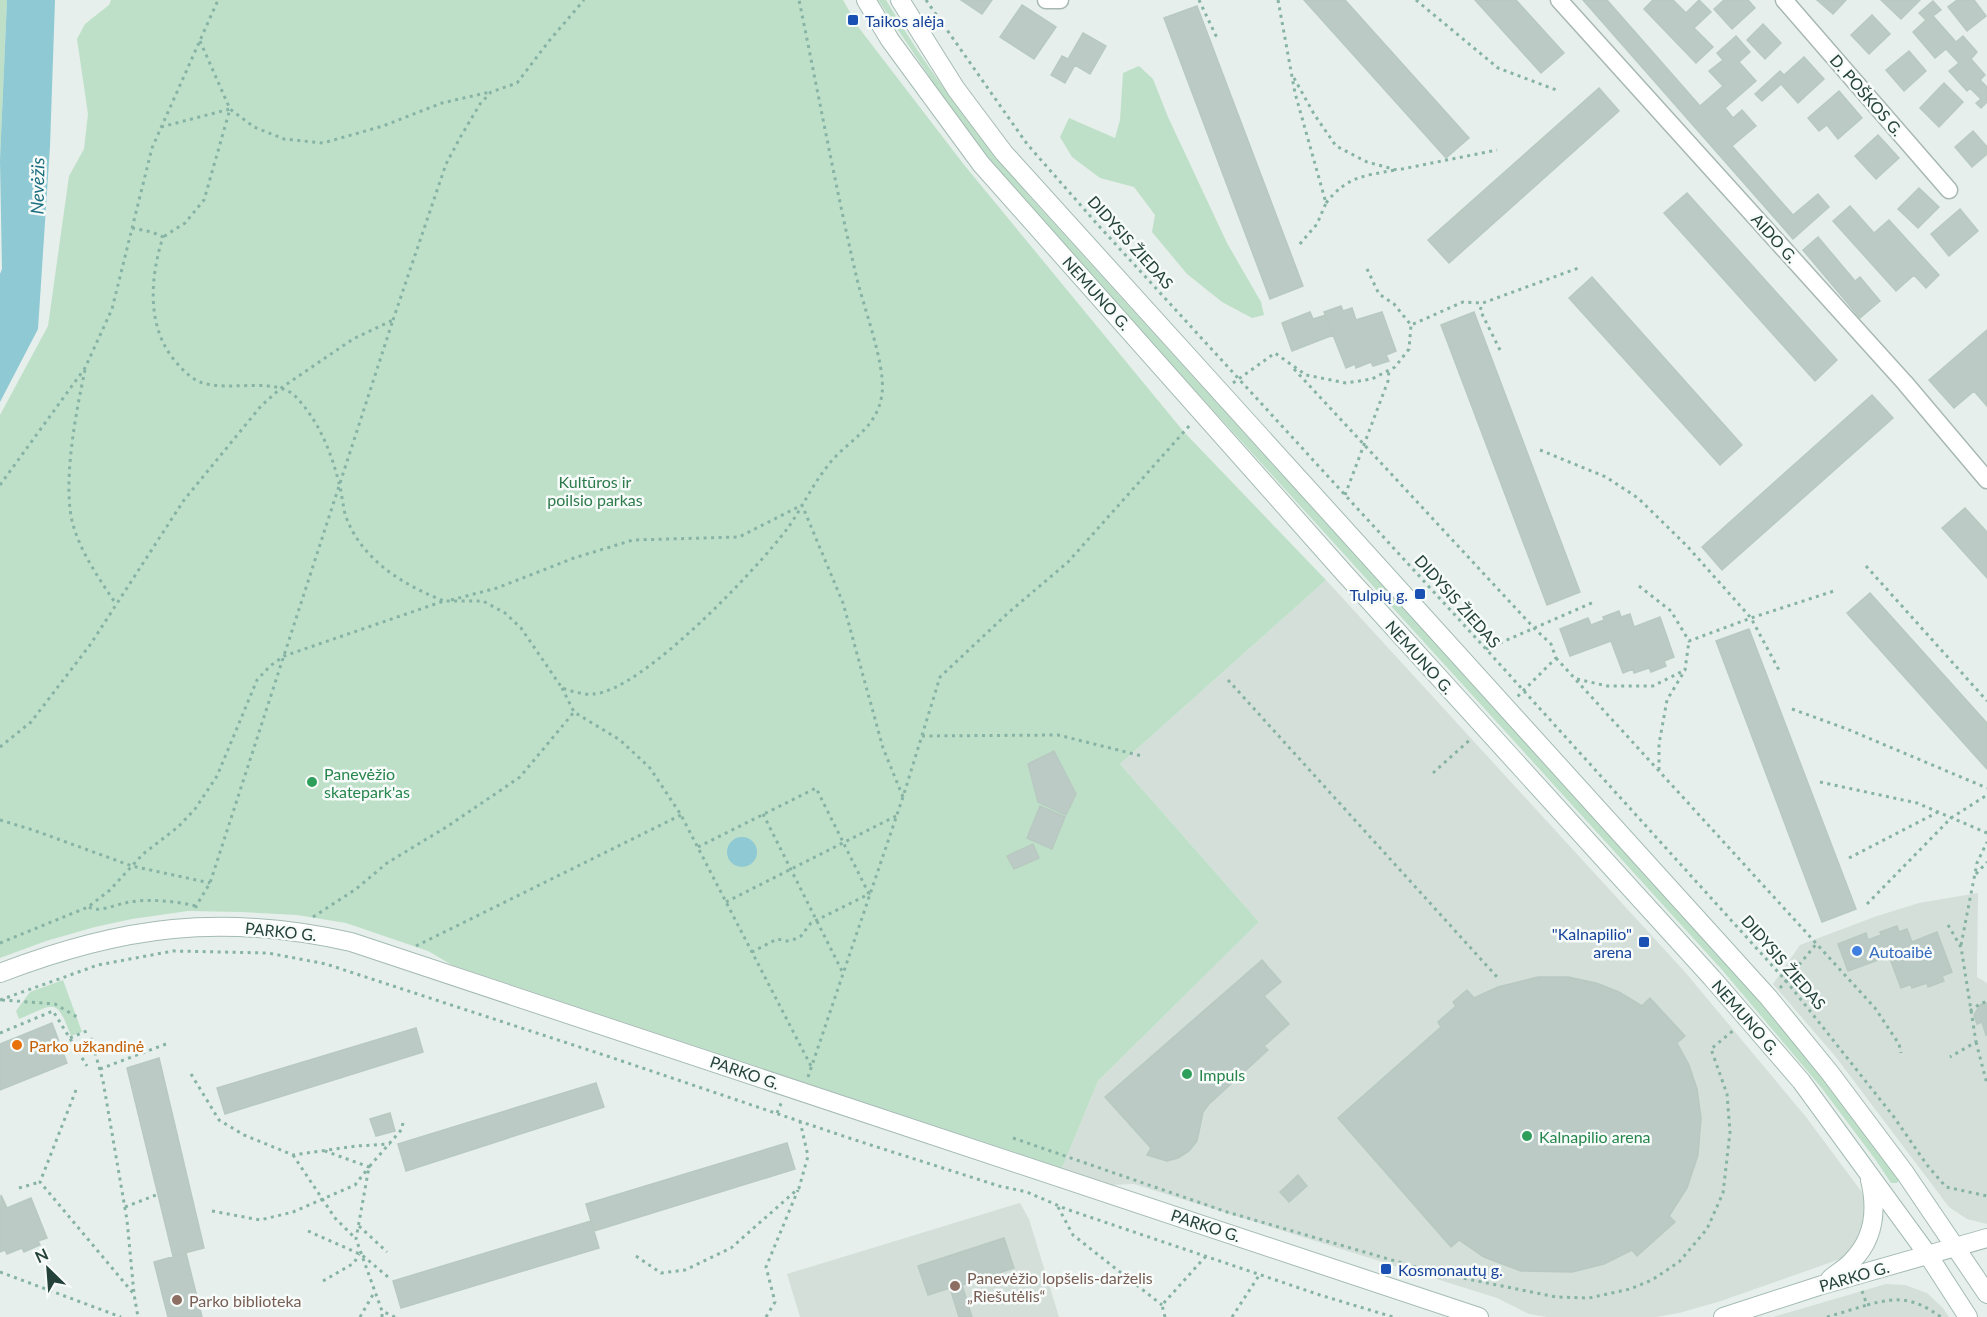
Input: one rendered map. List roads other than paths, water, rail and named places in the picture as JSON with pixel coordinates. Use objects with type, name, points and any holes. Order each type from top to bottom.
[{"type":"main road","name":"NEMUNO G.","points":[[866,0],[890,40],[981,164],[1397,631],[1748,1018],[1801,1081],[1928,1255],[1968,1317]]},
{"type":"main road","name":"NEMUNO G.","points":[[900,0],[956,89],[1004,153],[1769,998],[1830,1073],[1905,1173],[1987,1294]]},
{"type":"main road","name":"PARKO G.","points":[[0,974],[63,950],[101,940],[196,926],[254,926],[291,930],[351,942],[1479,1317]]},
{"type":"main road","points":[[1822,1285],[1853,1261],[1868,1236],[1875,1208],[1868,1172]]},
{"type":"main road","name":"PARKO G.","points":[[1723,1317],[1822,1285],[1987,1238]]},
{"type":"street","points":[[1046,0],[1060,0]]},
{"type":"street","name":"AIDO G.","points":[[1559,0],[1905,383],[1987,480]]},
{"type":"street","name":"D. POŠKOS G.","points":[[1784,0],[1949,190]]},
{"type":"water","name":"Nevėžis","points":[[7,0],[55,0],[50,146],[38,329],[0,402],[0,274],[2,269],[0,160]]},
{"type":"water","points":[[742,837],[748,838],[756,846],[756,858],[748,866],[742,867],[736,866],[728,858],[727,852],[728,846],[736,838]]},
{"type":"place","name":"Taikos alėja","points":[[853,20]]},
{"type":"place","name":"Tulpių g.","points":[[1420,594]]},
{"type":"place","name":"Panevėžio skatepark'as","points":[[312,782]]},
{"type":"place","name":"\"Kalnapilio\" arena","points":[[1644,942]]},
{"type":"place","name":"Autoaibė","points":[[1857,951]]},
{"type":"place","name":"Parko užkandinė","points":[[17,1045]]},
{"type":"place","name":"Impuls","points":[[1187,1074]]},
{"type":"place","name":"Kalnapilio arena","points":[[1527,1136]]},
{"type":"place","name":"Kosmonautų g.","points":[[1386,1269]]},
{"type":"place","name":"Panevėžio lopšelis-darželis „Riešutėlis“","points":[[955,1286]]},
{"type":"place","name":"Parko biblioteka","points":[[177,1300]]},
{"type":"park label","name":"Kultūros ir poilsio parkas","points":[[595,490]]}]
